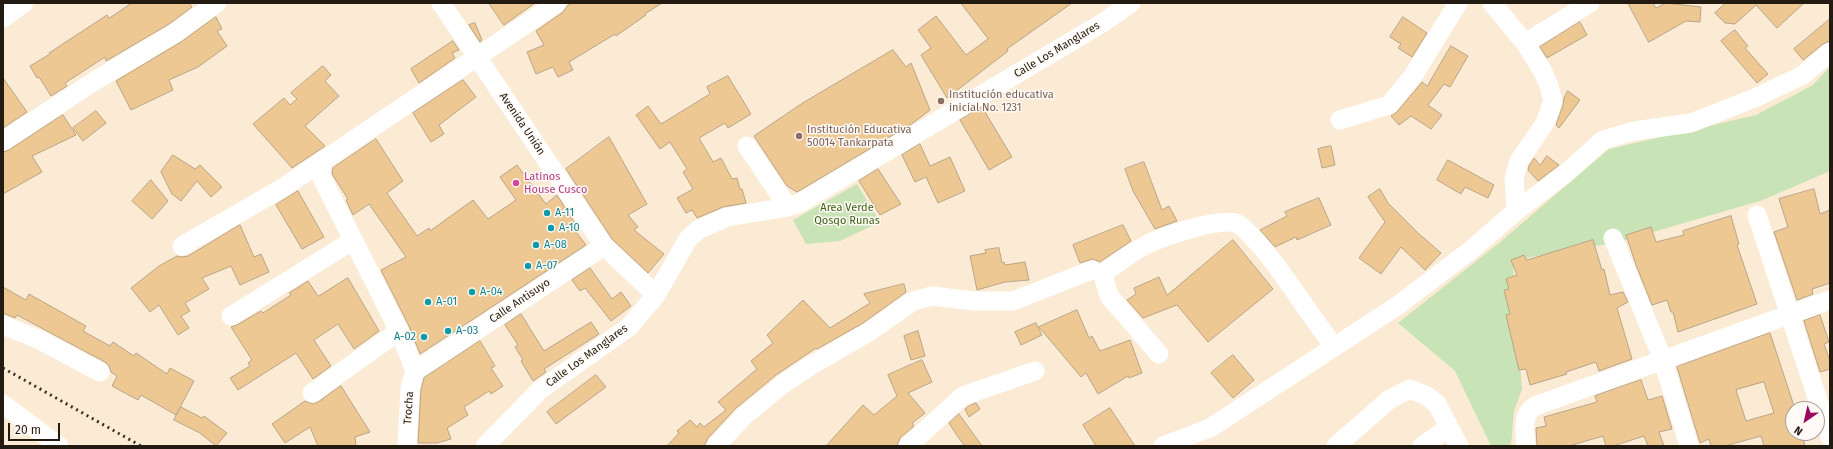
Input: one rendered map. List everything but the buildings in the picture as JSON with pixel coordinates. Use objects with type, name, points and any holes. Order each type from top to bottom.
[{"type":"street","points":[[3,18],[24,3]]},
{"type":"street","points":[[3,141],[93,82],[175,33],[217,3]]},
{"type":"street","name":"Avenida Unión","points":[[441,3],[604,246],[656,295]]},
{"type":"street","points":[[182,246],[264,199],[557,3]]},
{"type":"street","name":"Calle Los Manglares","points":[[485,446],[540,390],[629,327],[656,295],[688,239],[698,230],[727,217],[788,207],[800,203],[1097,26],[1131,3]]},
{"type":"street","points":[[1340,120],[1389,104],[1413,76],[1458,3]]},
{"type":"street","points":[[1492,3],[1524,43],[1545,76],[1553,101],[1545,123],[1519,161],[1514,178],[1516,211]]},
{"type":"street","points":[[1524,43],[1590,3]]},
{"type":"street","points":[[1163,446],[1210,428],[1403,301],[1472,250],[1516,211],[1565,174],[1603,140],[1634,131],[1691,124],[1757,97],[1803,75],[1830,52]]},
{"type":"street","points":[[747,146],[788,207]]},
{"type":"street","points":[[322,161],[321,176],[352,241],[399,331],[415,371]]},
{"type":"street","points":[[1757,215],[1830,437]]},
{"type":"street","points":[[1159,354],[1109,296],[1104,279],[1107,270],[1148,244],[1214,222],[1227,221],[1238,224],[1246,230],[1277,265],[1334,346]]},
{"type":"street","points":[[1613,238],[1663,360],[1689,446]]},
{"type":"street","points":[[231,316],[352,241]]},
{"type":"street","name":"Calle Antisuyo","points":[[415,371],[604,246]]},
{"type":"street","points":[[716,446],[744,416],[783,384],[810,366],[869,332],[913,302],[932,296],[974,301],[1013,301],[1092,270]]},
{"type":"street","points":[[1526,446],[1525,420],[1528,410],[1535,406],[1830,300]]},
{"type":"street","points":[[3,324],[40,340],[100,372]]},
{"type":"street","points":[[312,392],[399,331]]},
{"type":"street","name":"Trocha","points":[[407,446],[410,388],[415,371]]},
{"type":"street","points":[[908,446],[963,396],[1035,371]]},
{"type":"street","points":[[1336,446],[1390,399],[1410,389],[1427,396],[1437,404],[1448,428],[1459,446]]},
{"type":"street","points":[[3,404],[59,446]]},
{"type":"street","points":[[1422,446],[1448,428]]},
{"type":"green space","points":[[1830,67],[1830,171],[1763,200],[1619,242],[1531,257],[1513,265],[1522,389],[1514,411],[1511,446],[1491,446],[1455,371],[1398,323],[1499,243],[1609,149],[1756,115],[1813,85]]},
{"type":"green space","name":"Area Verde Qosqo Runas","points":[[857,184],[880,222],[840,241],[806,244],[793,220]]},
{"type":"railway","points":[[3,368],[141,446]]},
{"type":"place","name":"Institución educativa inicial No. 1231","points":[[941,101]]},
{"type":"place","name":"Institución Educativa 50014 Tankarpata","points":[[799,136]]},
{"type":"place","name":"Latinos House Cusco","points":[[516,183]]},
{"type":"place","name":"A-11","points":[[547,213]]},
{"type":"place","name":"A-10","points":[[551,228]]},
{"type":"place","name":"A-08","points":[[536,245]]},
{"type":"place","name":"A-07","points":[[528,266]]},
{"type":"place","name":"A-04","points":[[472,292]]},
{"type":"place","name":"A-01","points":[[428,302]]},
{"type":"place","name":"A-03","points":[[448,331]]},
{"type":"place","name":"A-02","points":[[424,337]]}]
